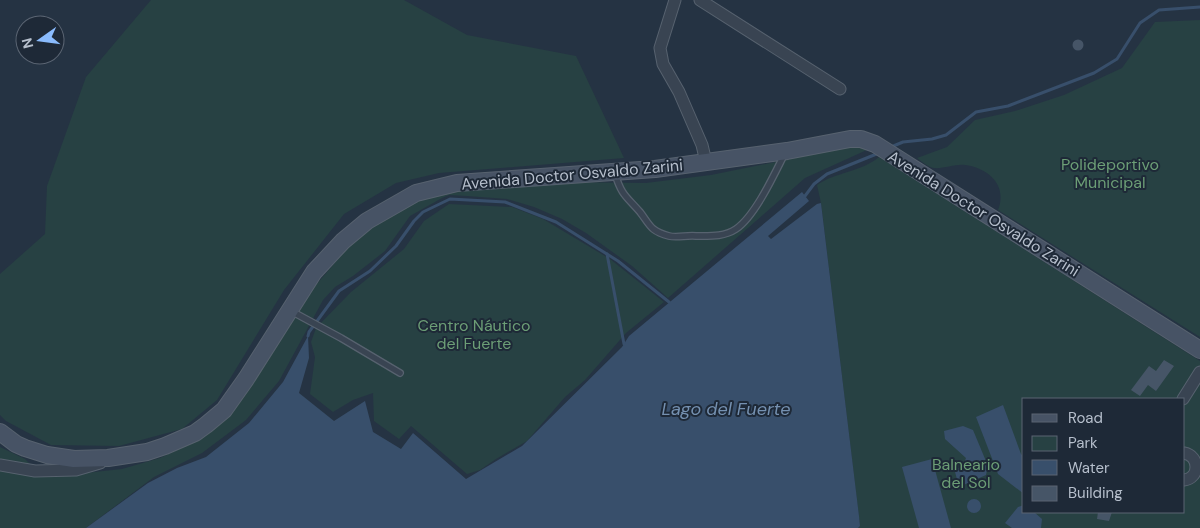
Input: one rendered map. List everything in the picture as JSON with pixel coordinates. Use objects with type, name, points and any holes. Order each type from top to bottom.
[{"type":"main road","name":"Avenida Doctor Osvaldo Zarini","points":[[118,457],[147,452],[165,446],[206,426],[224,410],[298,314],[314,272],[343,241],[367,221],[416,193],[457,183],[615,173],[706,162],[786,151],[850,139],[861,139],[874,144],[1200,350]]},
{"type":"main road","points":[[0,432],[16,444],[47,455],[74,459],[118,457]]},
{"type":"street","points":[[675,0],[660,48],[663,64],[679,92],[702,145],[706,162]]},
{"type":"street","points":[[700,0],[840,89]]},
{"type":"street","points":[[1184,398],[1200,372]]},
{"type":"street","points":[[1185,453],[1194,458],[1198,465],[1193,476],[1185,480]]},
{"type":"street","name":"Avenida Doctor Osvaldo Zarini","points":[[0,466],[35,470],[76,470],[118,457]]},
{"type":"lane","points":[[615,173],[620,190],[649,226],[660,233],[670,236],[726,234],[738,228],[746,219],[764,193],[786,151]]},
{"type":"lane","points":[[298,314],[400,373]]},
{"type":"green space","points":[[151,0],[404,0],[467,35],[576,56],[624,158],[439,173],[396,183],[344,214],[284,290],[217,400],[182,429],[119,446],[51,445],[6,421],[0,415],[0,274],[45,234],[47,186],[86,77]]},
{"type":"green space","name":"Polideportivo Municipal","points":[[1200,20],[1200,337],[998,210],[1000,193],[994,179],[988,174],[965,165],[934,168],[917,158],[947,147],[975,120],[1015,111],[1064,95],[1122,68],[1155,22]]},
{"type":"green space","points":[[854,146],[869,149],[805,178],[668,298],[632,266],[586,233],[562,219],[534,207],[507,199],[449,195],[442,198],[410,216],[385,251],[353,276],[335,287],[323,300],[279,381],[246,420],[202,453],[154,477],[86,528],[0,528],[0,471],[36,476],[122,469],[160,458],[206,436],[227,413],[266,363],[315,286],[345,251],[365,230],[420,198],[442,191],[559,182],[646,183],[711,175]]},
{"type":"green space","name":"Balneario del Sol","points":[[879,157],[1200,361],[1200,528],[858,528],[860,526],[821,203],[817,185],[832,177],[864,166]]},
{"type":"green space","name":"Centro Náutico del Fuerte","points":[[449,204],[512,207],[543,219],[610,259],[664,302],[626,333],[585,380],[565,397],[527,441],[480,470],[467,474],[411,426],[399,439],[374,421],[373,393],[353,400],[333,412],[310,394],[315,357],[311,342],[316,328],[351,292],[404,249],[424,221]]},
{"type":"green space","points":[[0,447],[25,459],[31,465],[0,462]]},
{"type":"water","name":"Lago del Fuerte","points":[[802,192],[809,201],[768,236],[771,239],[817,204],[821,203],[859,516],[860,526],[858,528],[86,528],[148,483],[177,468],[206,457],[249,423],[283,382],[308,336],[309,358],[299,393],[334,421],[365,401],[373,432],[401,449],[413,433],[466,479],[522,446],[622,347],[629,336]]},
{"type":"water","points":[[1003,405],[1022,455],[1022,492],[998,474],[976,417]]},
{"type":"water","points":[[963,426],[973,430],[988,466],[986,475],[959,487],[954,468],[962,468],[966,458],[945,439],[944,431]]},
{"type":"water","points":[[932,459],[951,528],[919,528],[902,467]]},
{"type":"water","points":[[971,499],[977,499],[981,506],[977,513],[971,513],[967,509],[967,503]]},
{"type":"water","points":[[1022,506],[1022,513],[1035,513],[1042,519],[1041,528],[1012,528],[1005,523],[1018,507]]},
{"type":"building","points":[[1078,39],[1084,45],[1078,51],[1072,45]]},
{"type":"building","points":[[1164,360],[1174,366],[1156,391],[1148,385],[1140,396],[1131,390],[1149,366],[1156,371]]},
{"type":"building","points":[[1098,513],[1112,513],[1109,521],[1097,519]]},
{"type":"waterway","points":[[891,147],[903,142],[932,139],[946,135],[976,112],[1008,106],[1094,73],[1117,59],[1140,23],[1159,10],[1200,7]]},
{"type":"waterway","points":[[805,196],[814,184],[827,174],[879,153]]},
{"type":"waterway","points":[[308,336],[339,291],[370,271],[396,246],[423,212],[450,199],[505,202],[556,222],[618,261],[669,302]]},
{"type":"waterway","points":[[607,254],[624,344]]}]
